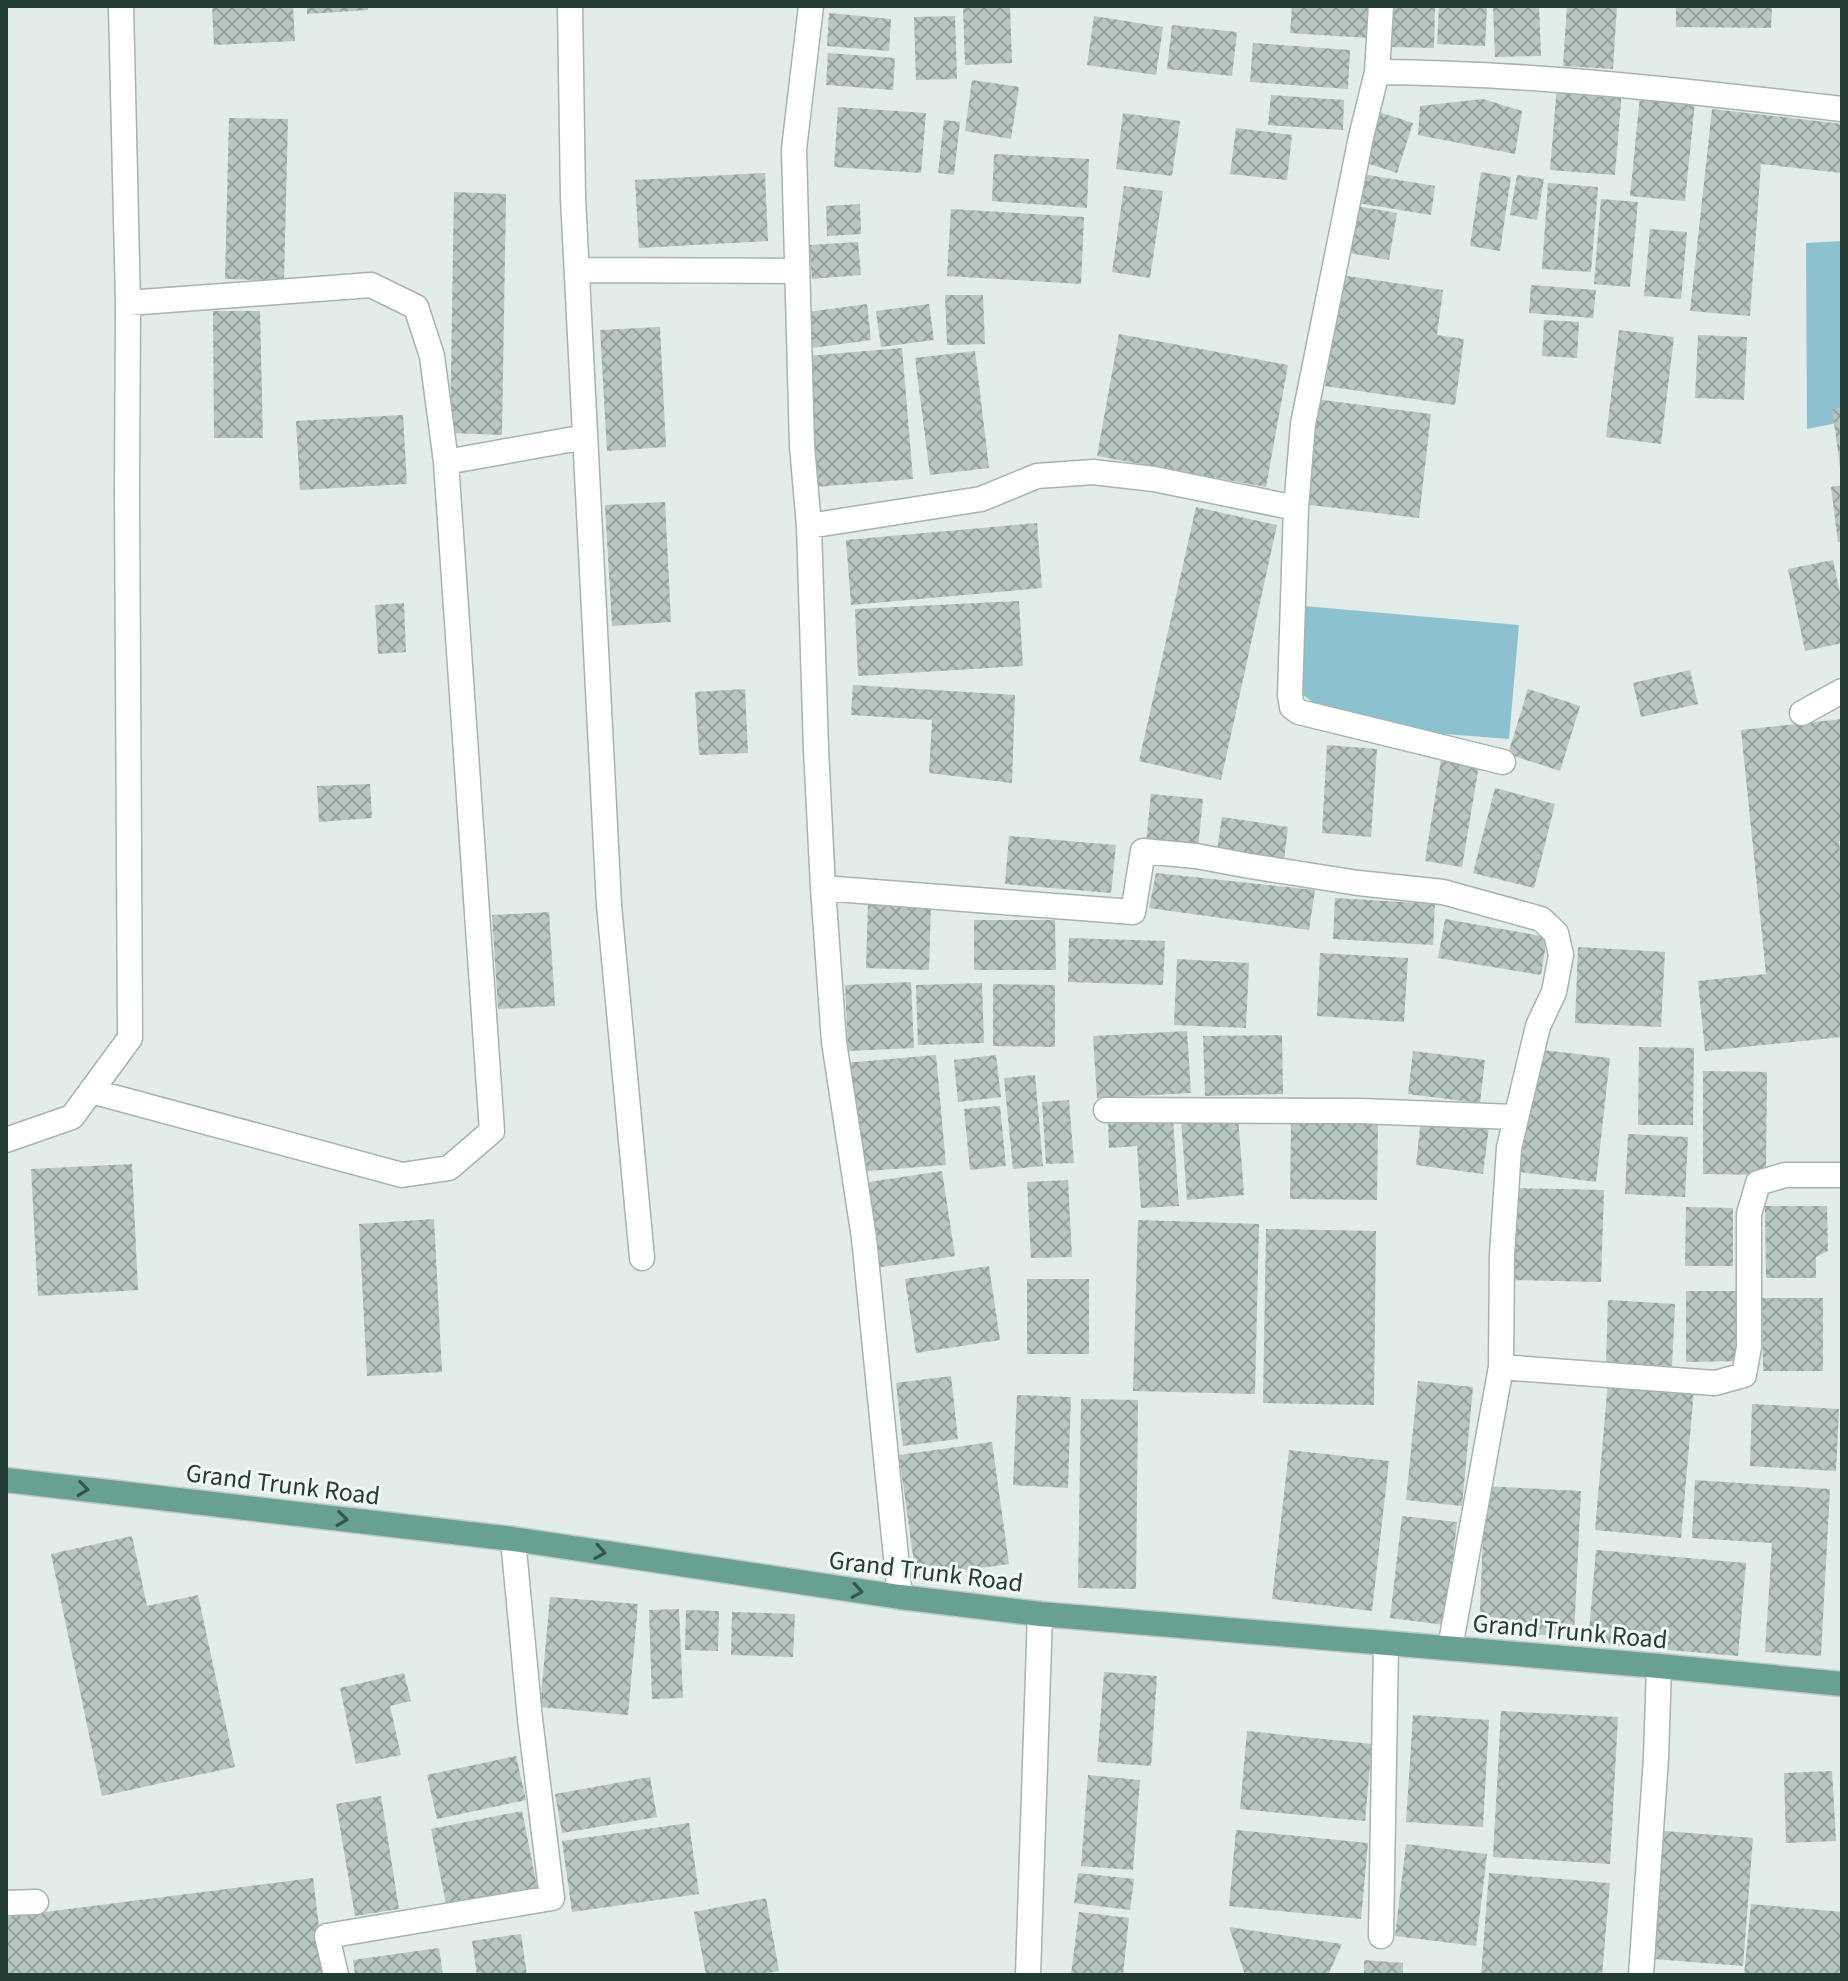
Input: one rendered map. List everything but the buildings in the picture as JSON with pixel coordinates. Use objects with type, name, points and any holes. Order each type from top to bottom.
[{"type":"main road","name":"Grand Trunk Road","points":[[6,1480],[513,1539],[900,1597],[1040,1614],[1842,1684]]},
{"type":"street","points":[[6,1140],[72,1117],[130,1038],[128,303],[121,6]]},
{"type":"street","points":[[570,6],[573,198],[609,905],[642,1258]]},
{"type":"street","points":[[811,6],[794,149],[802,446],[809,526],[823,888],[834,1042],[864,1238],[900,1597]]},
{"type":"street","points":[[1381,6],[1377,72],[1303,424],[1296,508],[1290,695],[1292,707],[1299,712],[1503,762]]},
{"type":"street","points":[[1377,72],[1451,72],[1690,91],[1842,109]]},
{"type":"street","points":[[577,270],[797,271]]},
{"type":"street","points":[[91,1091],[402,1175],[449,1168],[492,1131],[446,462],[432,356],[416,307],[371,285],[128,303]]},
{"type":"street","points":[[446,462],[585,437]]},
{"type":"street","points":[[809,526],[981,499],[1037,476],[1093,472],[1154,479],[1296,508]]},
{"type":"street","points":[[1802,713],[1842,691]]},
{"type":"street","points":[[823,888],[1133,912],[1143,851],[1196,856],[1358,883],[1443,892],[1541,919],[1556,933],[1561,955],[1554,992],[1538,1026],[1509,1148],[1502,1255],[1501,1367],[1450,1648]]},
{"type":"street","points":[[1106,1110],[1360,1111],[1515,1117]]},
{"type":"street","points":[[1501,1367],[1715,1383],[1744,1375],[1749,1347],[1749,1214],[1758,1183],[1785,1175],[1842,1175]]},
{"type":"street","points":[[336,1975],[327,1936],[552,1898],[530,1719],[513,1539]]},
{"type":"street","points":[[1028,1975],[1040,1614]]},
{"type":"street","points":[[1381,1936],[1386,1643]]},
{"type":"street","points":[[1641,1975],[1659,1666]]},
{"type":"street","points":[[6,1903],[36,1902]]},
{"type":"water","points":[[1842,241],[1842,422],[1807,429],[1806,243]]},
{"type":"water","points":[[1293,605],[1519,625],[1509,739],[1343,726],[1302,694]]}]
